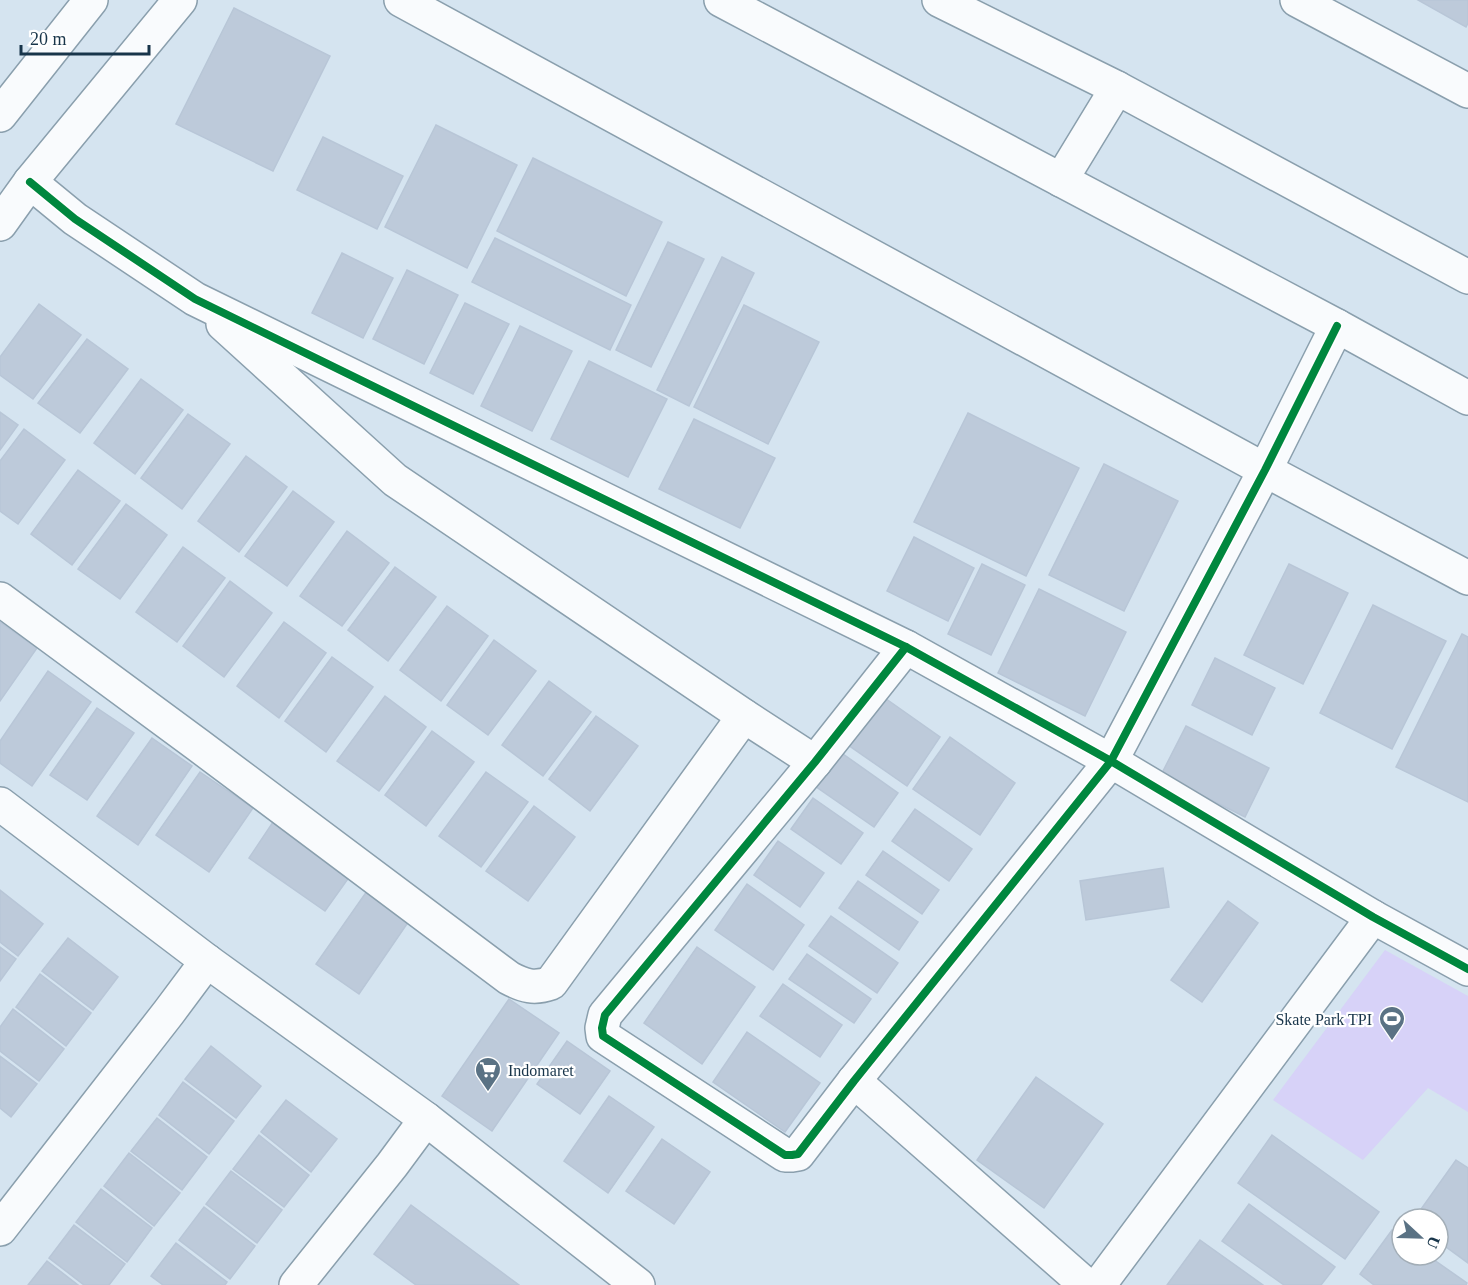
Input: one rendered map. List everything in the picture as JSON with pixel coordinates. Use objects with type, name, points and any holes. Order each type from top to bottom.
[{"type":"street","points":[[0,115],[91,0]]},
{"type":"street","points":[[0,224],[30,183],[180,0]]},
{"type":"street","points":[[401,0],[1468,578]]},
{"type":"street","points":[[721,0],[1337,326],[1468,398]]},
{"type":"street","points":[[939,0],[1117,88],[1468,277]]},
{"type":"street","points":[[1296,0],[1468,91]]},
{"type":"street","points":[[1061,180],[1117,88]]},
{"type":"street","points":[[30,183],[75,219],[195,299],[906,647],[1111,761],[1373,917],[1468,969]]},
{"type":"street","points":[[195,299],[395,480],[815,762]]},
{"type":"street","points":[[906,647],[815,762],[605,1015],[603,1036],[784,1155],[798,1154],[1111,761],[1265,470],[1337,326]]},
{"type":"street","points":[[0,599],[509,978],[520,984],[539,987],[551,983],[744,716]]},
{"type":"street","points":[[0,804],[207,961],[426,1119],[638,1285]]},
{"type":"street","points":[[1099,1285],[1373,917]]},
{"type":"street","points":[[0,1229],[207,961]]},
{"type":"street","points":[[854,1082],[1086,1285]]},
{"type":"street","points":[[296,1285],[426,1119]]},
{"type":"shaded area","name":"Skate Park TPI","points":[[1385,950],[1468,996],[1468,1112],[1428,1088],[1363,1160],[1273,1100]]},
{"type":"building","points":[[1418,0],[1468,0],[1466,27]]},
{"type":"building","points":[[234,8],[330,56],[273,171],[176,124]]},
{"type":"building","points":[[436,125],[517,165],[467,268],[385,227]]},
{"type":"building","points":[[323,137],[403,176],[377,229],[297,190]]},
{"type":"building","points":[[533,158],[662,222],[626,296],[497,231]]},
{"type":"building","points":[[495,238],[631,305],[610,350],[472,282]]},
{"type":"building","points":[[668,242],[704,259],[651,367],[616,350]]},
{"type":"building","points":[[342,253],[393,278],[363,338],[312,313]]},
{"type":"building","points":[[722,257],[754,273],[689,406],[657,390]]},
{"type":"building","points":[[407,270],[458,295],[424,364],[373,339]]},
{"type":"building","points":[[465,303],[509,324],[473,394],[430,373]]},
{"type":"building","points":[[39,304],[81,335],[33,399],[0,375],[0,357]]},
{"type":"building","points":[[744,305],[819,342],[768,444],[694,407]]},
{"type":"building","points":[[520,326],[572,351],[532,431],[481,406]]},
{"type":"building","points":[[87,339],[128,369],[80,433],[38,403]]},
{"type":"building","points":[[589,361],[667,399],[628,477],[551,439]]},
{"type":"building","points":[[141,379],[183,410],[135,474],[94,443]]},
{"type":"building","points":[[0,412],[18,425],[0,450]]},
{"type":"building","points":[[968,413],[1079,468],[1026,576],[914,522]]},
{"type":"building","points":[[188,414],[230,444],[182,509],[141,478]]},
{"type":"building","points":[[694,419],[775,458],[740,528],[659,489]]},
{"type":"building","points":[[24,429],[65,460],[18,524],[0,511],[0,461]]},
{"type":"building","points":[[246,456],[287,487],[239,552],[198,521]]},
{"type":"building","points":[[1104,464],[1178,501],[1124,611],[1049,575]]},
{"type":"building","points":[[78,470],[120,501],[72,565],[31,534]]},
{"type":"building","points":[[293,491],[334,522],[287,586],[245,556]]},
{"type":"building","points":[[126,504],[167,535],[120,599],[78,569]]},
{"type":"building","points":[[347,531],[389,563],[342,626],[300,596]]},
{"type":"building","points":[[914,537],[974,568],[948,621],[887,591]]},
{"type":"building","points":[[183,547],[225,578],[177,642],[136,612]]},
{"type":"building","points":[[982,564],[1025,585],[991,655],[948,634]]},
{"type":"building","points":[[1289,564],[1348,593],[1303,684],[1244,655]]},
{"type":"building","points":[[395,567],[436,597],[388,661],[348,630]]},
{"type":"building","points":[[230,581],[272,613],[224,677],[183,646]]},
{"type":"building","points":[[1039,589],[1126,632],[1085,716],[998,673]]},
{"type":"building","points":[[1373,605],[1446,641],[1392,749],[1320,713]]},
{"type":"building","points":[[447,606],[488,636],[441,701],[400,670]]},
{"type":"building","points":[[0,622],[37,648],[0,701]]},
{"type":"building","points":[[284,622],[326,653],[279,718],[237,686]]},
{"type":"building","points":[[1462,634],[1468,637],[1468,802],[1396,767]]},
{"type":"building","points":[[494,640],[536,671],[488,735],[447,705]]},
{"type":"building","points":[[332,657],[373,687],[326,752],[285,721]]},
{"type":"building","points":[[1215,658],[1275,688],[1252,735],[1192,705]]},
{"type":"building","points":[[48,671],[91,702],[32,786],[0,763],[0,741]]},
{"type":"building","points":[[549,681],[591,712],[543,776],[502,745]]},
{"type":"building","points":[[385,696],[426,727],[379,791],[337,761]]},
{"type":"building","points":[[882,696],[940,737],[907,786],[848,745]]},
{"type":"building","points":[[97,708],[134,733],[87,800],[50,775]]},
{"type":"building","points":[[596,716],[638,746],[590,811],[549,779]]},
{"type":"building","points":[[1186,726],[1269,768],[1245,817],[1161,775]]},
{"type":"building","points":[[432,731],[474,762],[426,826],[385,795]]},
{"type":"building","points":[[950,737],[1015,783],[980,835],[913,789]]},
{"type":"building","points":[[152,738],[192,766],[138,845],[97,816]]},
{"type":"building","points":[[836,749],[898,793],[874,827],[812,784]]},
{"type":"building","points":[[200,772],[253,808],[209,872],[156,835]]},
{"type":"building","points":[[486,772],[528,802],[481,867],[439,836]]},
{"type":"building","points":[[813,798],[863,833],[841,864],[791,829]]},
{"type":"building","points":[[534,806],[575,837],[528,901],[486,871]]},
{"type":"building","points":[[915,809],[972,849],[949,881],[892,841]]},
{"type":"building","points":[[273,822],[350,876],[325,911],[249,858]]},
{"type":"building","points":[[778,841],[824,873],[800,907],[754,875]]},
{"type":"building","points":[[883,851],[939,890],[922,914],[866,875]]},
{"type":"building","points":[[1163,868],[1169,907],[1086,920],[1080,881]]},
{"type":"building","points":[[858,881],[918,922],[899,950],[839,908]]},
{"type":"building","points":[[747,884],[804,925],[773,970],[715,930]]},
{"type":"building","points":[[0,890],[43,924],[18,956],[0,942]]},
{"type":"building","points":[[367,891],[409,921],[359,994],[316,964]]},
{"type":"building","points":[[1228,901],[1258,923],[1202,1002],[1171,980]]},
{"type":"building","points":[[831,916],[898,963],[877,993],[809,946]]},
{"type":"building","points":[[68,938],[118,977],[93,1010],[42,971]]},
{"type":"building","points":[[0,947],[16,959],[0,981]]},
{"type":"building","points":[[697,947],[755,987],[702,1064],[644,1023]]},
{"type":"building","points":[[807,954],[871,999],[854,1023],[789,979]]},
{"type":"building","points":[[40,974],[91,1013],[66,1046],[16,1007]]},
{"type":"building","points":[[783,984],[842,1025],[820,1057],[760,1016]]},
{"type":"building","points":[[509,999],[559,1033],[492,1131],[442,1096]]},
{"type":"building","points":[[13,1009],[64,1049],[39,1081],[0,1051],[0,1027]]},
{"type":"building","points":[[747,1032],[820,1083],[785,1132],[713,1082]]},
{"type":"building","points":[[567,1041],[610,1071],[580,1114],[537,1084]]},
{"type":"building","points":[[211,1046],[261,1086],[236,1118],[185,1079]]},
{"type":"building","points":[[0,1056],[37,1084],[11,1117],[0,1108]]},
{"type":"building","points":[[1036,1077],[1103,1124],[1044,1208],[977,1160]]},
{"type":"building","points":[[183,1082],[234,1121],[209,1154],[159,1115]]},
{"type":"building","points":[[609,1096],[654,1127],[608,1193],[564,1161]]},
{"type":"building","points":[[286,1100],[337,1139],[311,1172],[261,1132]]},
{"type":"building","points":[[157,1118],[207,1157],[182,1190],[131,1151]]},
{"type":"building","points":[[259,1135],[309,1175],[284,1207],[233,1169]]},
{"type":"building","points":[[1272,1135],[1379,1212],[1345,1259],[1238,1183]]},
{"type":"building","points":[[662,1139],[710,1172],[674,1224],[626,1191]]},
{"type":"building","points":[[129,1153],[180,1193],[154,1226],[104,1186]]},
{"type":"building","points":[[1456,1160],[1468,1168],[1468,1263],[1450,1250],[1450,1207],[1423,1207]]},
{"type":"building","points":[[231,1171],[282,1210],[257,1243],[206,1204]]},
{"type":"building","points":[[101,1189],[152,1228],[127,1262],[76,1222]]},
{"type":"building","points":[[1249,1204],[1335,1267],[1321,1285],[1284,1285],[1222,1241]]},
{"type":"building","points":[[411,1205],[519,1285],[416,1285],[374,1254]]},
{"type":"building","points":[[204,1207],[255,1246],[230,1279],[179,1240]]},
{"type":"building","points":[[74,1225],[125,1264],[109,1285],[84,1285],[49,1258]]},
{"type":"building","points":[[1390,1233],[1390,1267],[1444,1267],[1467,1283],[1466,1285],[1374,1285],[1360,1274]]},
{"type":"building","points":[[1200,1240],[1263,1285],[1167,1285]]},
{"type":"building","points":[[176,1243],[227,1282],[225,1285],[163,1285],[151,1276]]},
{"type":"building","points":[[47,1261],[78,1285],[28,1285]]},
{"type":"cycle path","points":[[30,182],[75,219],[195,299],[906,647],[1111,761],[1373,917],[1468,969]]},
{"type":"cycle path","points":[[906,647],[815,762],[605,1015],[603,1036],[785,1155],[798,1154],[1111,761],[1265,470],[1337,326]]},
{"type":"place","name":"Skate Park TPI","points":[[1392,1042]]},
{"type":"place","name":"Indomaret","points":[[488,1093]]}]
